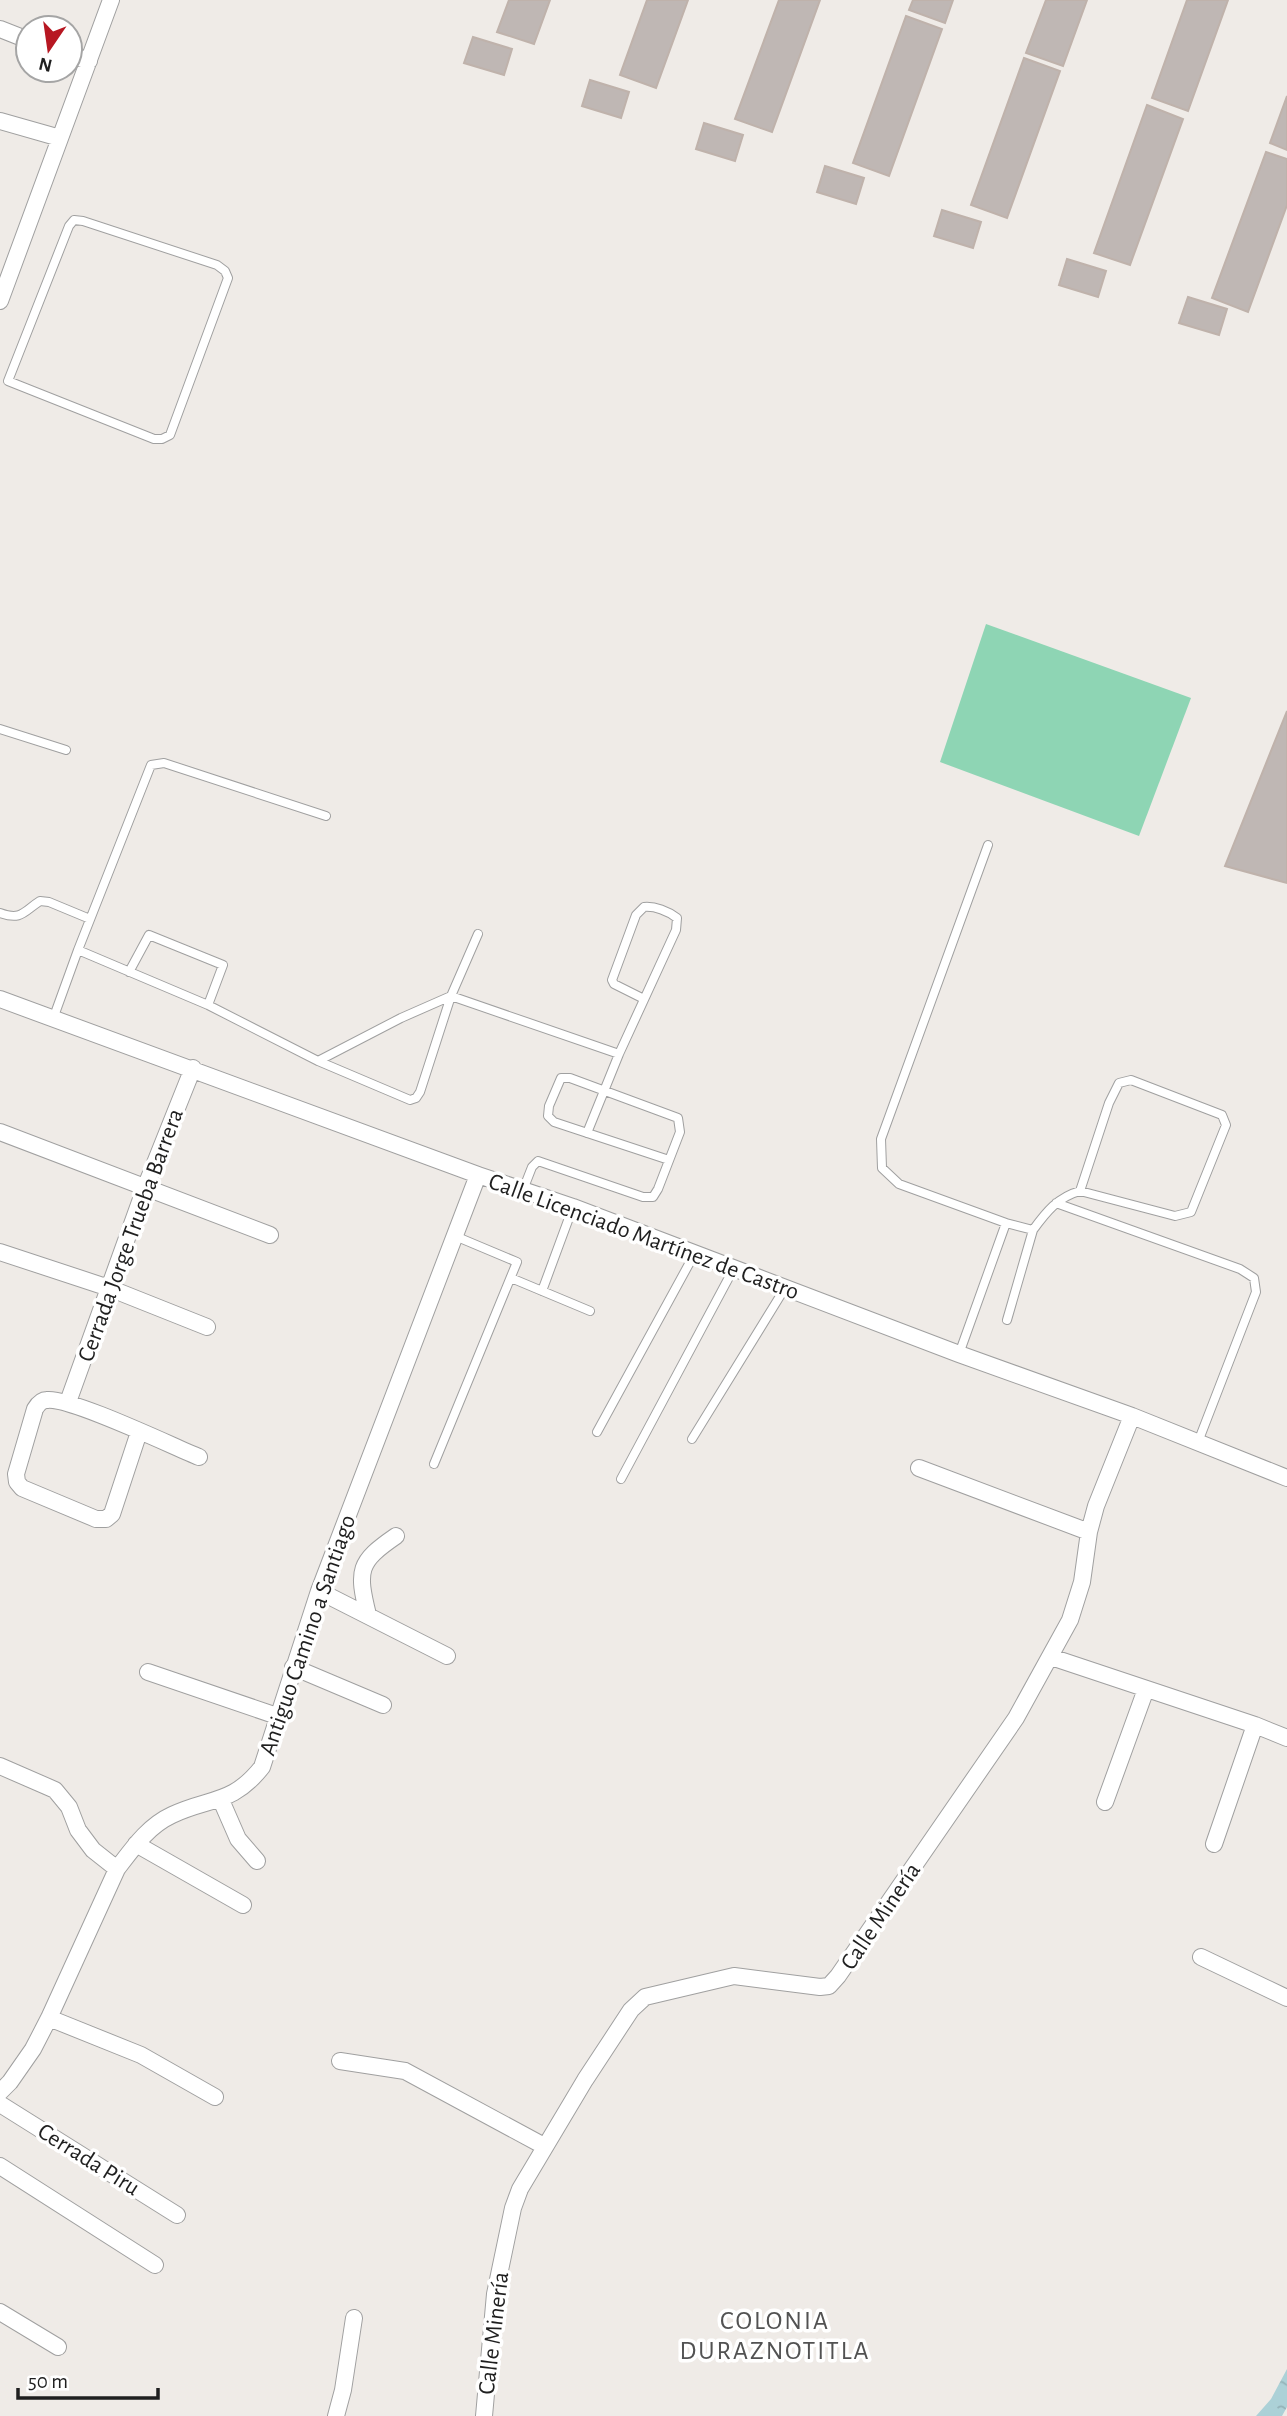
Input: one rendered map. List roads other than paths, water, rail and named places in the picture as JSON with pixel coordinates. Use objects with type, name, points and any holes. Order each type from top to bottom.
[{"type":"street","points":[[0,301],[111,0]]},
{"type":"street","points":[[84,59],[89,61]]},
{"type":"street","points":[[0,121],[61,138]]},
{"type":"street","name":"Calle Licenciado Martínez de Castro","points":[[0,999],[478,1175],[573,1207],[959,1354],[1132,1416],[1287,1478]]},
{"type":"street","name":"Cerrada Jorge Trueba Barrera","points":[[68,1402],[145,1188],[192,1068]]},
{"type":"street","points":[[0,1132],[270,1235]]},
{"type":"street","name":"Antiguo Camino a Santiago","points":[[3,2083],[33,2049],[117,1869],[136,1844],[170,1816],[221,1800],[249,1783],[262,1767],[319,1591],[478,1175]]},
{"type":"street","points":[[0,1252],[109,1288],[207,1327]]},
{"type":"street","points":[[139,1432],[112,1514],[106,1519],[96,1519],[22,1488],[17,1482],[16,1474],[35,1409],[47,1399],[68,1402],[199,1457]]},
{"type":"street","name":"Calle Minería","points":[[484,2416],[495,2294],[513,2208],[520,2189],[544,2146],[631,2010],[645,1997],[734,1976],[820,1987],[829,1986],[838,1976],[1016,1718],[1051,1657],[1070,1620],[1082,1582],[1089,1532],[1096,1506],[1132,1416]]},
{"type":"street","points":[[919,1468],[1089,1532]]},
{"type":"street","points":[[368,1615],[362,1588],[363,1568],[372,1552],[396,1536]]},
{"type":"street","points":[[319,1591],[447,1656]]},
{"type":"street","points":[[1051,1657],[1287,1738]]},
{"type":"street","points":[[293,1667],[383,1705]]},
{"type":"street","points":[[148,1672],[277,1716]]},
{"type":"street","points":[[1105,1802],[1146,1689]]},
{"type":"street","points":[[1214,1844],[1255,1725]]},
{"type":"street","points":[[0,1766],[55,1790],[69,1807],[78,1830],[93,1850],[117,1869]]},
{"type":"street","points":[[221,1800],[238,1839],[257,1861]]},
{"type":"street","points":[[136,1844],[243,1905]]},
{"type":"street","points":[[1201,1957],[1287,1998]]},
{"type":"street","points":[[49,2018],[141,2055],[215,2097]]},
{"type":"street","points":[[340,2061],[405,2071],[544,2146]]},
{"type":"street","name":"Cerrada Piru","points":[[0,2104],[177,2215]]},
{"type":"street","points":[[0,2166],[155,2265]]},
{"type":"street","points":[[0,2312],[58,2347]]},
{"type":"street","points":[[336,2416],[344,2390],[354,2318]]},
{"type":"lane","points":[[74,220],[217,265],[225,271],[228,278],[170,435],[162,439],[154,439],[4,380],[69,226],[74,220]]},
{"type":"lane","points":[[0,729],[66,750]]},
{"type":"lane","points":[[53,1019],[151,765],[164,763],[326,816]]},
{"type":"lane","points":[[988,845],[881,1139],[882,1168],[899,1184],[1006,1223],[1033,1230]]},
{"type":"lane","points":[[0,913],[17,916],[26,913],[40,901],[50,902],[90,919]]},
{"type":"lane","points":[[587,1133],[619,1054],[676,930],[677,918],[651,906],[644,907],[636,915],[612,980],[614,984],[644,999]]},
{"type":"lane","points":[[78,950],[208,1005],[318,1061],[410,1100],[416,1098],[420,1092],[451,996],[478,934]]},
{"type":"lane","points":[[129,972],[149,935],[223,965],[208,1005]]},
{"type":"lane","points":[[318,1061],[401,1018],[451,996],[619,1054]]},
{"type":"lane","points":[[523,1190],[532,1167],[538,1161],[643,1197],[653,1197],[669,1160],[680,1132],[678,1118],[570,1077],[561,1078],[549,1106],[548,1116],[554,1122],[669,1160]]},
{"type":"lane","points":[[1007,1320],[1033,1230],[1047,1211],[1066,1195],[1080,1191],[1175,1216],[1191,1212],[1226,1125],[1222,1115],[1131,1080],[1119,1083],[1109,1102],[1080,1191]]},
{"type":"lane","points":[[1056,1203],[1240,1269],[1254,1278],[1256,1292],[1198,1443]]},
{"type":"lane","points":[[542,1290],[573,1207]]},
{"type":"lane","points":[[959,1354],[1006,1223]]},
{"type":"lane","points":[[434,1464],[517,1262],[455,1236]]},
{"type":"lane","points":[[597,1432],[695,1253]]},
{"type":"lane","points":[[621,1479],[734,1268]]},
{"type":"lane","points":[[511,1278],[590,1311]]},
{"type":"lane","points":[[692,1439],[785,1288]]},
{"type":"water","points":[[1287,2369],[1287,2407],[1282,2416],[1256,2416],[1271,2399]]},
{"type":"district","name":"COLONIA DURAZNOTITLA","points":[[775,2335]]}]
